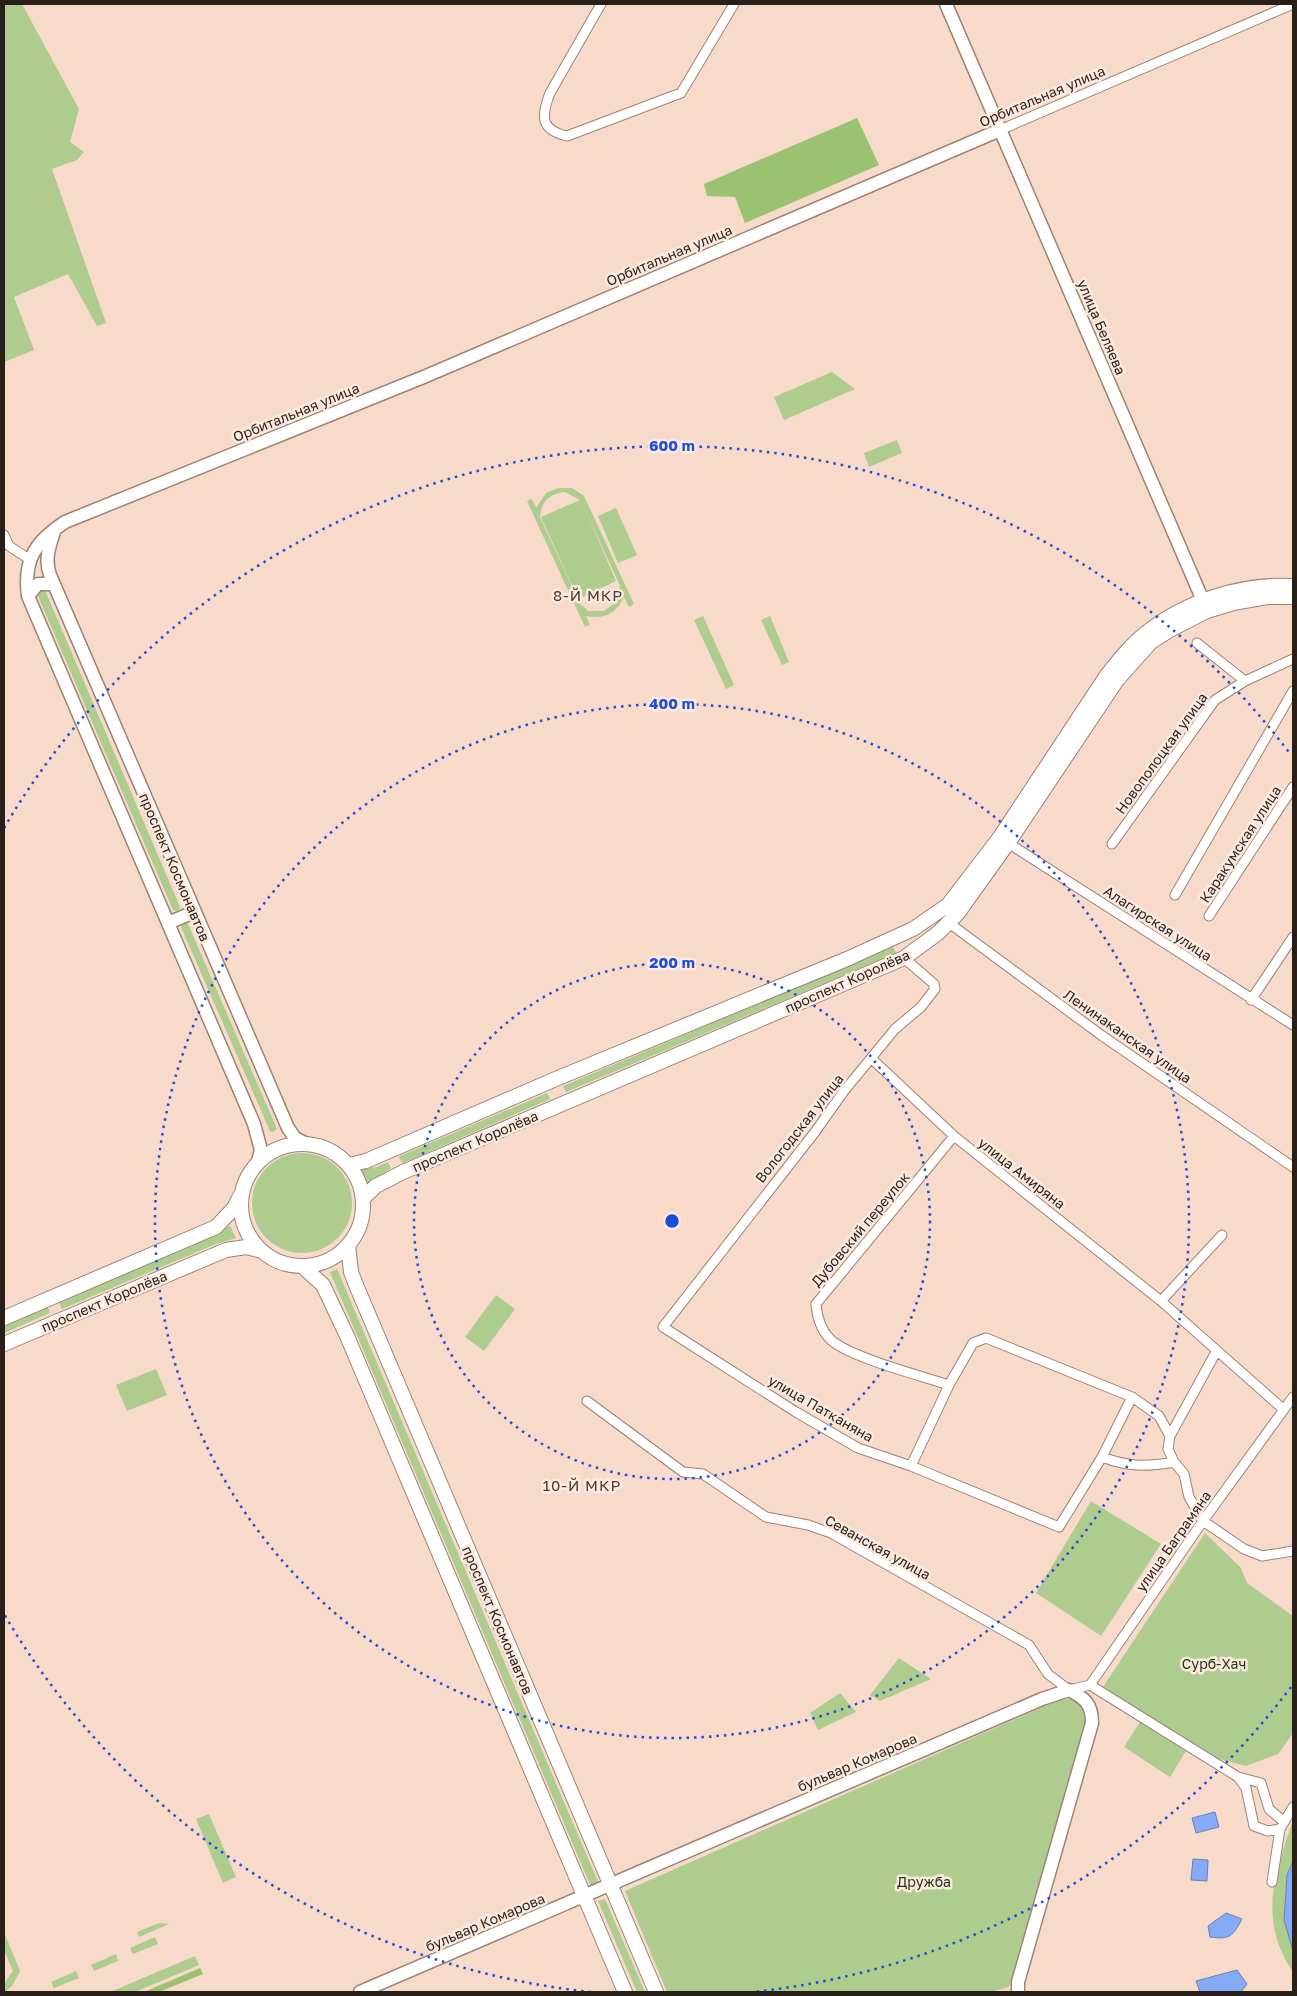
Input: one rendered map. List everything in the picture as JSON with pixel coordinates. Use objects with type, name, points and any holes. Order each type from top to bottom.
[{"type":"main road","name":"улица Беляева","points":[[946,4],[1177,537],[1205,606]]},
{"type":"main road","points":[[956,4],[958,32]]},
{"type":"main road","name":"Орбитальная улица","points":[[56,528],[66,522],[446,367],[1000,130]]},
{"type":"main road","name":"проспект Космонавтов","points":[[56,528],[42,539],[29,559],[26,572],[28,596],[259,1137],[261,1150],[258,1161]]},
{"type":"main road","name":"проспект Космонавтов","points":[[56,528],[48,551],[48,569],[54,584],[288,1128],[296,1138],[306,1143]]},
{"type":"main road","points":[[28,596],[38,584],[54,584]]},
{"type":"main road","points":[[1266,592],[1293,586]]},
{"type":"main road","name":"проспект Королёва","points":[[363,1198],[376,1186],[402,1172],[904,958],[949,923],[1008,843],[1117,680],[1134,659],[1151,642],[1168,630],[1230,592],[1266,592]]},
{"type":"main road","points":[[1266,592],[1293,597]]},
{"type":"main road","name":"проспект Королёва","points":[[349,1165],[366,1161],[558,1078],[892,939],[935,916],[956,897],[1000,837],[1107,675],[1125,652],[1163,620],[1205,606]]},
{"type":"main road","points":[[168,924],[194,912]]},
{"type":"main road","points":[[892,939],[901,946],[904,958]]},
{"type":"main road","points":[[558,1078],[556,1088],[558,1095],[568,1101]]},
{"type":"main road","points":[[306,1143],[332,1152],[349,1165],[358,1179],[363,1198],[363,1212],[358,1229],[348,1245],[328,1260],[302,1266],[277,1260],[262,1251],[246,1229],[241,1215],[242,1193],[250,1173],[258,1161],[274,1150],[306,1143]]},
{"type":"main road","name":"проспект Королёва","points":[[4,1318],[216,1227],[234,1208],[242,1193]]},
{"type":"main road","name":"проспект Космонавтов","points":[[348,1245],[351,1272],[356,1285],[656,1992]]},
{"type":"main road","name":"проспект Королёва","points":[[4,1344],[226,1250],[246,1247],[262,1251]]},
{"type":"main road","name":"проспект Космонавтов","points":[[302,1266],[323,1286],[343,1329],[625,1992]]},
{"type":"main road","points":[[45,1301],[55,1304],[58,1317],[54,1323]]},
{"type":"main road","points":[[1018,1992],[1018,1982],[1092,1723],[1089,1704],[1086,1699],[1069,1690]]},
{"type":"main road","name":"бульвар Комарова","points":[[362,1992],[1042,1699],[1069,1690]]},
{"type":"street","points":[[601,4],[550,94],[544,109],[545,123],[550,130],[558,134],[567,136],[680,93],[734,4]]},
{"type":"street","name":"Орбитальная улица","points":[[1000,130],[1293,4]]},
{"type":"street","points":[[4,535],[9,546],[29,559]]},
{"type":"street","points":[[1197,643],[1245,681]]},
{"type":"street","name":"Новополоцкая улица","points":[[1112,844],[1215,700],[1245,681],[1293,659]]},
{"type":"street","points":[[1174,896],[1293,691]]},
{"type":"street","name":"Каракумская улица","points":[[1209,916],[1293,787]]},
{"type":"street","name":"Алагирская улица","points":[[1008,843],[1251,1000],[1293,1025]]},
{"type":"street","name":"Ленинаканская улица","points":[[949,923],[1101,1035],[1293,1168]]},
{"type":"street","points":[[1251,1000],[1293,937]]},
{"type":"street","name":"Вологодская улица","points":[[663,1327],[815,1132],[844,1091],[895,1029],[922,1007],[935,989],[934,984],[904,958]]},
{"type":"street","name":"улица Амиряна","points":[[872,1059],[954,1136],[1161,1302],[1283,1409]]},
{"type":"street","name":"Дубовский переулок","points":[[949,1385],[851,1352],[830,1339],[817,1317],[816,1304],[954,1136]]},
{"type":"street","points":[[1161,1302],[1222,1235]]},
{"type":"street","name":"улица Патканяна","points":[[663,1327],[796,1412],[858,1448],[911,1466],[1059,1527],[1102,1457]]},
{"type":"street","points":[[911,1466],[949,1385],[973,1343],[986,1338],[1132,1397],[1159,1416],[1170,1436]]},
{"type":"street","points":[[1216,1352],[1170,1436],[1168,1449],[1174,1462],[1184,1474],[1189,1497],[1203,1521],[1244,1549],[1262,1556],[1293,1551]]},
{"type":"street","points":[[1132,1397],[1102,1457],[1124,1465],[1149,1466],[1174,1462]]},
{"type":"street","name":"улица Баграмяна","points":[[1090,1685],[1203,1521],[1293,1397]]},
{"type":"street","name":"Севанская улица","points":[[587,1401],[683,1472],[704,1474],[766,1517],[808,1525],[830,1533],[1029,1646],[1048,1674],[1069,1690]]},
{"type":"street","points":[[1069,1690],[1090,1685],[1238,1777],[1261,1783],[1269,1809],[1282,1825]]},
{"type":"street","points":[[1238,1777],[1246,1788],[1254,1826],[1268,1831],[1282,1825]]},
{"type":"street","points":[[1272,1882],[1282,1825],[1293,1807]]},
{"type":"green space","points":[[4,4],[22,4],[79,109],[70,142],[84,152],[77,160],[52,169],[106,323],[97,326],[68,274],[14,297],[34,350],[4,362]]},
{"type":"green space","points":[[857,118],[879,165],[745,223],[735,197],[707,196],[704,184]]},
{"type":"green space","points":[[832,372],[855,389],[784,420],[774,397]]},
{"type":"green space","points":[[897,440],[902,453],[869,467],[864,453]]},
{"type":"green space","points":[[558,488],[572,488],[584,496],[634,604],[629,607],[624,597],[618,607],[609,614],[599,617],[586,616],[590,625],[585,627],[527,501],[532,499],[536,508],[546,493]],"holes":[[[565,492],[580,500],[541,517],[578,599],[616,581],[585,509],[620,586],[616,602],[604,611],[588,611],[580,604],[540,517],[544,503],[555,494]]]},
{"type":"green space","points":[[616,508],[637,555],[618,563],[598,516]]},
{"type":"green space","points":[[41,590],[45,590],[180,907],[178,911],[173,910],[37,594]]},
{"type":"green space","points":[[703,616],[734,685],[726,689],[694,620]]},
{"type":"green space","points":[[770,616],[789,662],[782,665],[761,620]]},
{"type":"green space","points":[[183,923],[188,924],[277,1129],[273,1132],[270,1131],[181,927]]},
{"type":"green space","points":[[893,947],[896,953],[566,1092],[563,1086]]},
{"type":"green space","points":[[547,1093],[550,1099],[403,1163],[399,1158],[400,1156]]},
{"type":"green space","points":[[302,1153],[321,1156],[338,1167],[349,1184],[352,1203],[349,1222],[338,1239],[321,1250],[302,1253],[283,1250],[266,1239],[255,1222],[252,1203],[255,1184],[266,1167],[283,1156]]},
{"type":"green space","points":[[388,1162],[391,1168],[368,1184],[361,1169],[377,1167]]},
{"type":"green space","points":[[230,1226],[236,1238],[216,1244],[62,1309],[59,1302]]},
{"type":"green space","points":[[337,1269],[599,1884],[591,1887],[330,1272]]},
{"type":"green space","points":[[496,1295],[515,1309],[484,1351],[465,1337]]},
{"type":"green space","points":[[47,1306],[50,1313],[4,1333],[4,1326]]},
{"type":"green space","points":[[156,1369],[167,1395],[127,1411],[116,1385]]},
{"type":"green space","points":[[1091,1501],[1161,1544],[1101,1636],[1036,1593]]},
{"type":"green space","name":"Сурб-Хач","points":[[1205,1533],[1241,1568],[1247,1583],[1293,1616],[1293,1733],[1278,1754],[1246,1766],[1219,1759],[1103,1687]]},
{"type":"green space","points":[[899,1658],[931,1679],[880,1701],[870,1695]]},
{"type":"green space","points":[[840,1693],[856,1712],[818,1730],[810,1713]]},
{"type":"green space","name":"Дружба","points":[[1076,1698],[1084,1704],[1086,1721],[1009,1987],[991,1992],[667,1992],[625,1891],[1059,1700]]},
{"type":"green space","points":[[1140,1722],[1186,1751],[1170,1777],[1124,1747]]},
{"type":"green space","points":[[209,1814],[236,1877],[223,1883],[196,1819]]},
{"type":"green space","points":[[1293,1821],[1293,1861],[1287,1875],[1284,1920],[1293,1951],[1293,1972],[1282,1953],[1276,1934],[1273,1897],[1275,1878]]},
{"type":"green space","points":[[605,1899],[645,1992],[637,1992],[598,1901]]},
{"type":"green space","points":[[159,1923],[169,1924],[139,1937],[137,1932]]},
{"type":"green space","points":[[4,1932],[20,1971],[12,1986],[5,1992],[4,1984],[13,1971],[4,1950]]},
{"type":"green space","points":[[155,1937],[158,1944],[133,1954],[130,1948]]},
{"type":"green space","points":[[116,1954],[118,1961],[94,1971],[91,1965]]},
{"type":"green space","points":[[195,1956],[199,1965],[135,1992],[110,1992]]},
{"type":"green space","points":[[200,1968],[203,1974],[159,1992],[144,1992]]},
{"type":"green space","points":[[76,1971],[79,1978],[54,1988],[51,1982]]},
{"type":"water","points":[[1215,1812],[1219,1827],[1196,1833],[1192,1818]]},
{"type":"water","points":[[1193,1859],[1208,1860],[1207,1881],[1191,1880]]},
{"type":"water","points":[[1293,1861],[1293,1951],[1284,1920],[1287,1875]]},
{"type":"water","points":[[1226,1913],[1242,1919],[1236,1929],[1227,1937],[1210,1937],[1208,1926]]},
{"type":"water","points":[[1237,1970],[1247,1984],[1241,1992],[1200,1992],[1196,1981]]},
{"type":"district","name":"8-Й МКР","points":[[588,595]]},
{"type":"district","name":"10-Й МКР","points":[[582,1485]]}]
